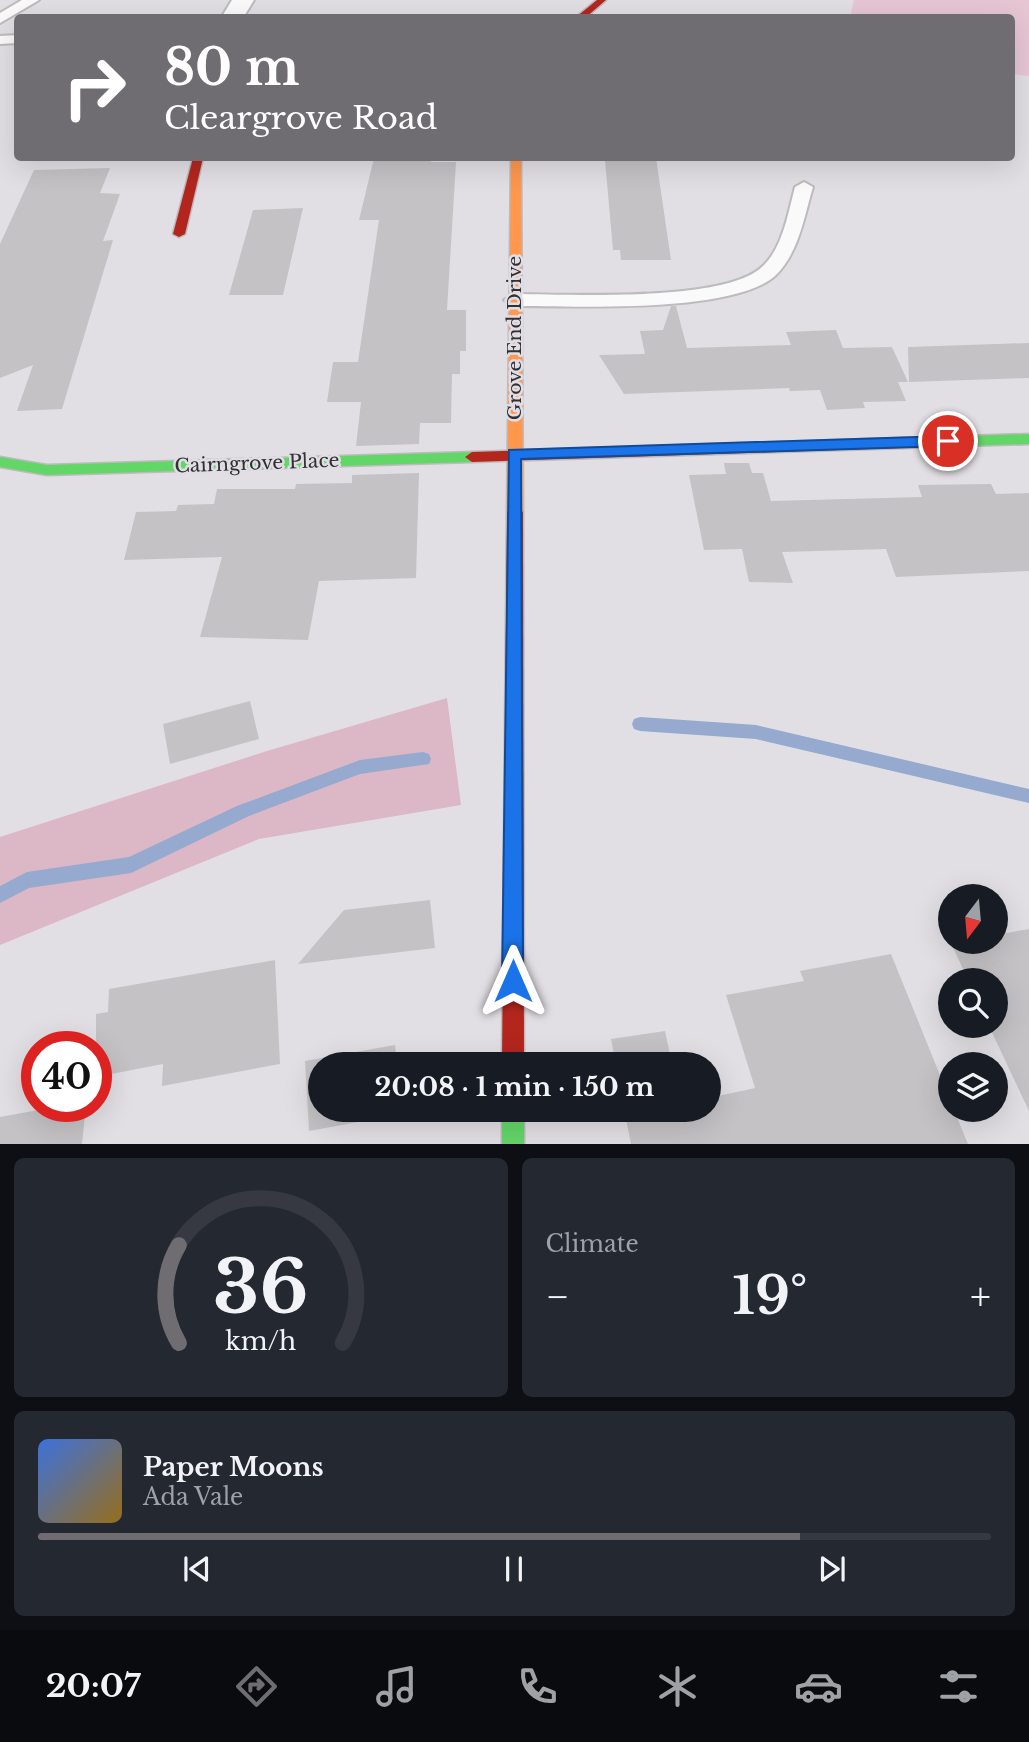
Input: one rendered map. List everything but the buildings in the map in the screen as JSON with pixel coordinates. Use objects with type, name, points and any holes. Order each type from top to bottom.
[{"type":"street","points":[[584,14],[602,0]]},
{"type":"street","points":[[179,234],[197,161]]},
{"type":"street","name":"Grove End Drive","points":[[513,1052],[516,161]]},
{"type":"street","name":"Cairngrove Place","points":[[2,469],[71,470],[1029,439]]},
{"type":"street","points":[[513,1122],[513,1143]]},
{"type":"lane","points":[[0,19],[32,0]]},
{"type":"lane","points":[[514,300],[680,296],[738,287],[763,277],[784,251],[804,187]]},
{"type":"shaded area","points":[[854,0],[1029,0],[1029,76],[1015,74],[1015,14],[851,14]]},
{"type":"shaded area","points":[[447,698],[461,805],[259,839],[0,945],[0,837],[267,751]]},
{"type":"waterway","points":[[640,724],[756,732],[1029,796]]},
{"type":"waterway","points":[[0,895],[27,880],[131,865],[243,811],[360,767],[423,759]]},
{"type":"traffic: fast","points":[[903,443],[1029,439]]},
{"type":"traffic: fast","points":[[0,462],[47,470],[472,457]]},
{"type":"traffic: fast","points":[[513,1122],[513,1144]]},
{"type":"traffic: slow","points":[[515,512],[516,161]]},
{"type":"traffic: jam","points":[[584,14],[602,0]]},
{"type":"traffic: jam","points":[[179,234],[197,161]]},
{"type":"traffic: jam","points":[[472,457],[903,443]]},
{"type":"traffic: jam","points":[[513,1052],[515,512]]},
{"type":"route","points":[[513,981],[514,454],[948,441]]}]
